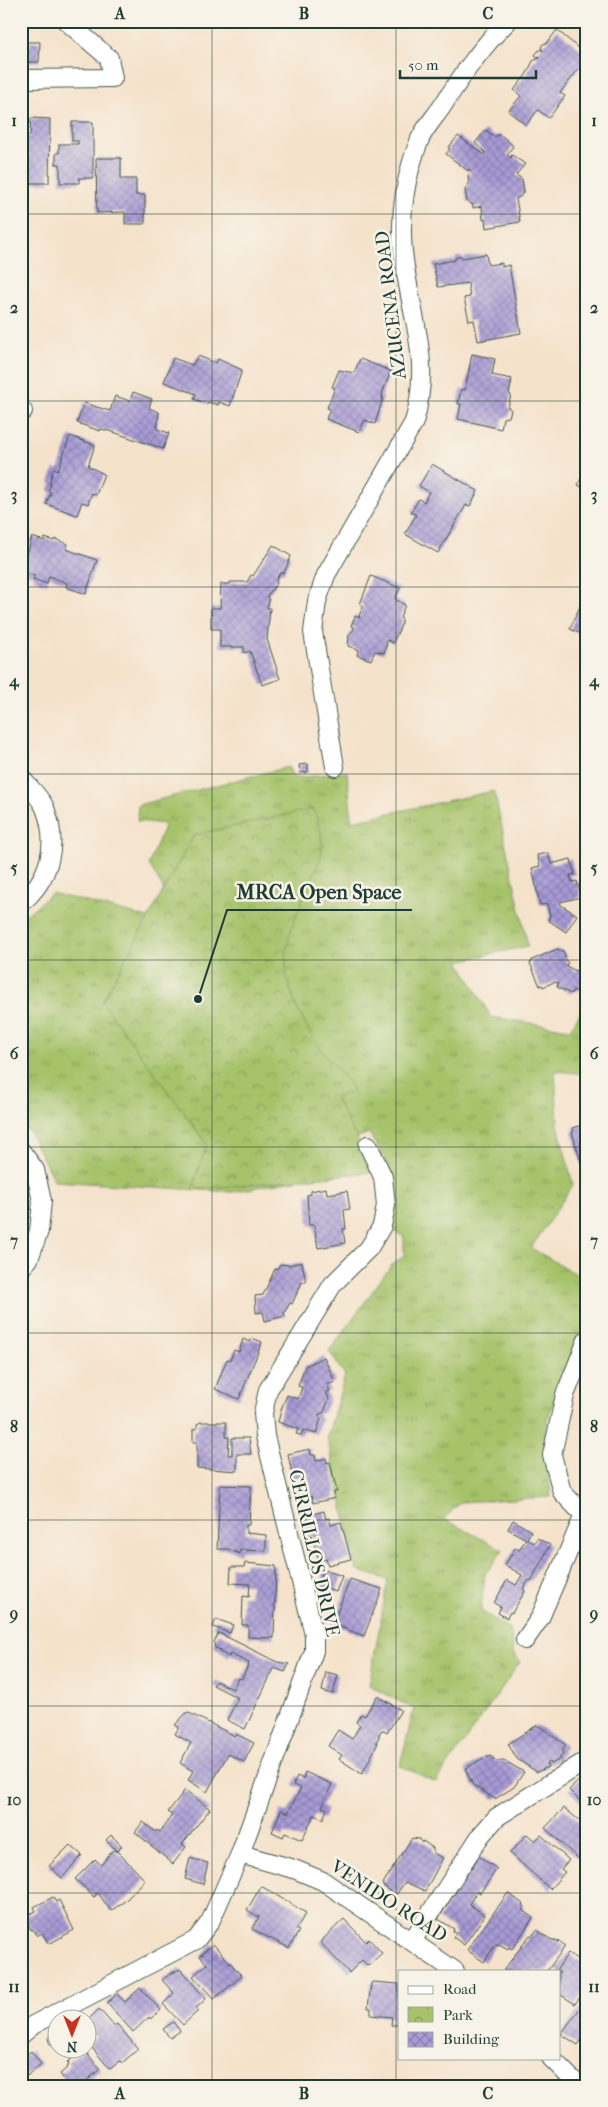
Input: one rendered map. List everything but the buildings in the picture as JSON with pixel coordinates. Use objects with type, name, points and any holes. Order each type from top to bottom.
[{"type":"street","points":[[21,79],[113,78],[109,58],[66,21]]},
{"type":"street","name":"AZUCENA ROAD","points":[[335,767],[314,632],[317,601],[326,574],[414,422],[420,402],[423,374],[421,353],[403,251],[402,220],[410,170],[420,138],[468,66],[508,21]]},
{"type":"street","points":[[21,778],[45,807],[52,838],[48,867],[30,895],[21,903]]},
{"type":"street","name":"CERRILLOS DRIVE","points":[[21,2034],[33,2025],[196,1940],[210,1922],[240,1854],[310,1668],[314,1651],[314,1634],[265,1436],[263,1413],[268,1390],[333,1284],[369,1248],[382,1226],[386,1205],[383,1177],[368,1145]]},
{"type":"street","points":[[21,1151],[35,1170],[42,1201],[39,1231],[29,1259],[21,1268]]},
{"type":"street","points":[[525,1640],[540,1618],[585,1513],[562,1492],[552,1455],[565,1394],[587,1340]]},
{"type":"street","points":[[412,1941],[481,1835],[497,1817],[587,1760]]},
{"type":"street","name":"VENIDO ROAD","points":[[240,1854],[294,1869],[323,1881],[454,1970]]},
{"type":"street","points":[[553,2060],[579,2086]]},
{"type":"green space","points":[[288,767],[294,778],[347,772],[352,821],[494,791],[528,946],[459,961],[491,1017],[570,1029],[587,1002],[587,1074],[555,1071],[558,1125],[573,1185],[531,1248],[578,1275],[587,1305],[587,1318],[547,1420],[546,1455],[551,1497],[461,1502],[444,1519],[503,1550],[485,1574],[481,1611],[510,1629],[513,1652],[520,1662],[436,1782],[400,1766],[414,1709],[369,1685],[388,1580],[357,1570],[327,1437],[345,1376],[329,1351],[391,1266],[404,1256],[404,1237],[389,1228],[395,1179],[369,1133],[356,1138],[351,1169],[232,1192],[54,1181],[29,1131],[21,1126],[21,919],[52,893],[152,919],[165,892],[149,864],[165,824],[137,821],[138,805]]},
{"type":"green space","points":[[313,809],[321,834],[320,860],[290,933],[286,952],[287,972],[291,994],[302,1017],[318,1045],[353,1090],[335,1098],[373,1172],[192,1190],[207,1144],[102,1002],[194,835]]},
{"type":"place","name":"MRCA Open Space","points":[[198,999]]}]
